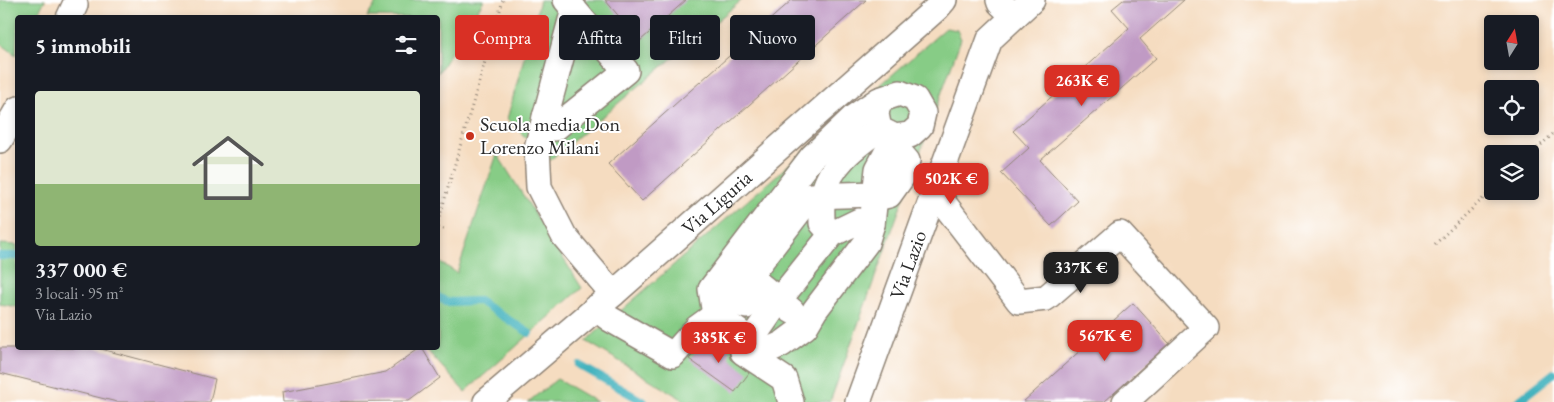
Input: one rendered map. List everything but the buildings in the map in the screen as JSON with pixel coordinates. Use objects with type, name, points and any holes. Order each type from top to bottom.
[{"type":"street","name":"Via Liguria","points":[[486,402],[938,8],[944,0]]},
{"type":"street","points":[[545,117],[555,128],[626,71],[570,4]]},
{"type":"street","points":[[570,4],[537,148],[539,187],[564,236],[604,301],[610,319],[674,355],[697,328],[715,315]]},
{"type":"street","name":"Via Lazio","points":[[858,402],[990,39],[1011,5]]},
{"type":"street","points":[[0,140],[15,114]]},
{"type":"street","points":[[746,268],[812,157],[854,117],[883,124]]},
{"type":"street","points":[[832,234],[822,223],[823,196],[831,172],[852,148],[883,124]]},
{"type":"street","points":[[876,186],[823,196],[811,196],[746,268],[717,281],[712,289],[715,315],[766,351],[782,344],[810,318],[866,243],[872,224],[883,124]]},
{"type":"street","points":[[831,172],[845,181],[876,186]]},
{"type":"street","points":[[935,192],[1020,301],[1046,298],[1120,234],[1206,328],[1125,402]]},
{"type":"street","points":[[791,402],[784,380],[743,352],[784,295],[832,234],[859,221],[872,224]]},
{"type":"street","points":[[746,268],[784,295],[810,318]]},
{"type":"path","points":[[440,213],[503,0]]},
{"type":"path","points":[[1539,147],[1554,133]]},
{"type":"path","points":[[1435,244],[1484,198]]},
{"type":"path","points":[[440,228],[444,229]]},
{"type":"green space","points":[[0,0],[45,0],[37,15],[15,15],[15,54],[0,43]]},
{"type":"green space","points":[[378,0],[484,0],[475,15],[455,15],[455,46],[440,70],[440,15],[368,15]]},
{"type":"green space","points":[[540,0],[742,0],[720,18],[720,15],[650,15],[650,60],[670,60],[549,161],[507,119],[523,60],[549,60],[549,15],[536,15]]},
{"type":"green space","points":[[946,28],[957,30],[961,39],[830,402],[687,402],[586,341]]},
{"type":"green space","points":[[497,154],[582,288],[465,392],[427,350],[440,350],[440,262],[457,273]]},
{"type":"green space","points":[[0,244],[15,245],[15,307],[0,304]]},
{"type":"green space","points":[[557,379],[597,402],[528,402]]},
{"type":"waterway","points":[[0,256],[15,256]]},
{"type":"waterway","points":[[440,298],[447,302],[479,301],[529,333]]},
{"type":"waterway","points":[[579,365],[644,402]]},
{"type":"waterway","points":[[1517,402],[1554,373]]},
{"type":"place","name":"Scuola media Don Lorenzo Milani","points":[[470,136]]}]
